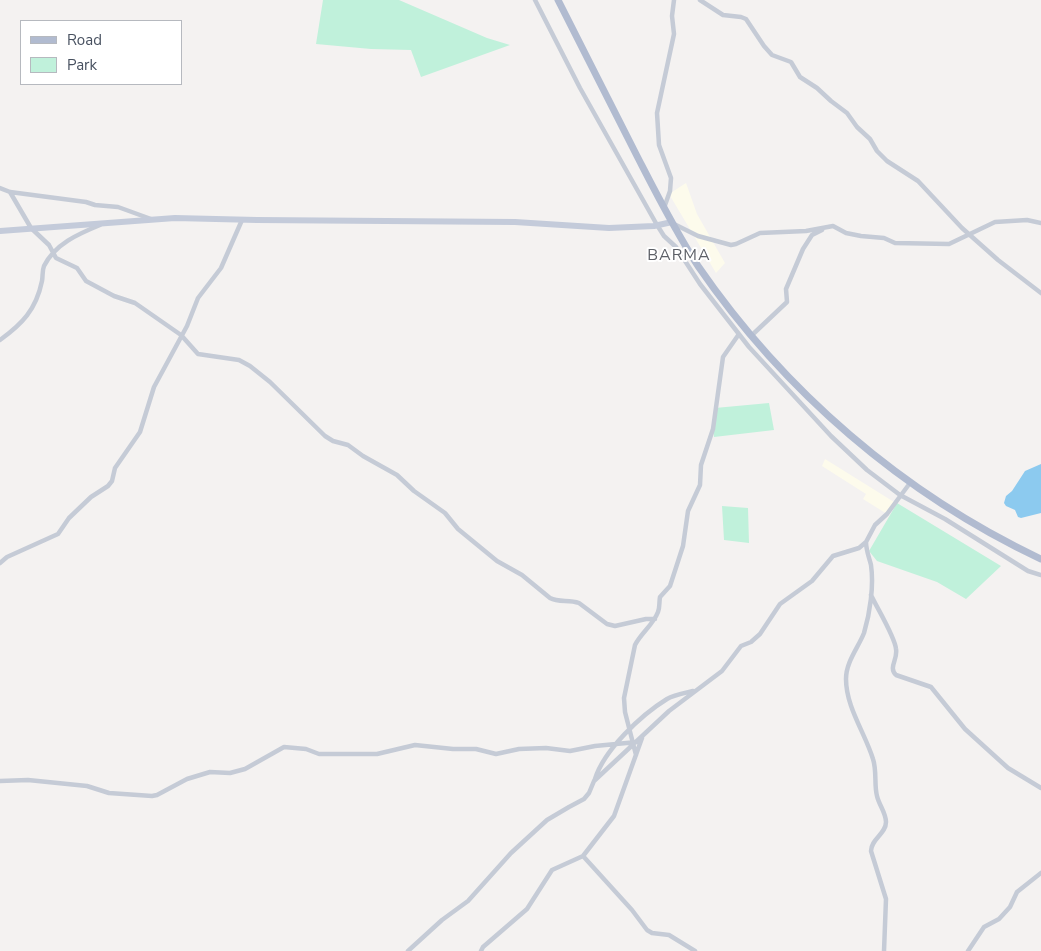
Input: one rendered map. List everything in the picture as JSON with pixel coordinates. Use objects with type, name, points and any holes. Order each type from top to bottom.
[{"type":"main road","points":[[558,0],[672,222],[698,265],[751,336],[810,400],[859,444],[910,483],[977,526],[1041,558]]},
{"type":"street","points":[[535,0],[584,96],[664,236],[676,247],[700,284],[738,334],[784,387],[867,470],[900,495],[945,519],[1028,571],[1041,575]]},
{"type":"street","points":[[664,208],[670,192],[672,178],[659,145],[657,113],[674,34],[672,16],[674,0]]},
{"type":"street","points":[[700,0],[722,15],[746,19],[772,55],[791,62],[800,77],[817,88],[847,113],[886,161],[918,181],[969,234],[1041,294]]},
{"type":"street","points":[[0,188],[10,192],[118,207],[151,219]]},
{"type":"street","points":[[10,192],[31,228],[49,245],[56,258],[76,268],[86,281],[114,296],[135,303],[181,335],[198,354],[239,360],[250,366],[270,382],[325,436],[333,441],[348,445],[362,456],[397,475],[414,491],[445,513],[458,529],[490,555],[522,575],[550,598],[555,601],[574,601],[608,624],[615,626],[646,619],[655,619]]},
{"type":"street","points":[[0,231],[175,218],[516,222],[609,228],[657,225],[672,222],[698,236],[731,245],[760,233],[806,231],[826,227],[837,227],[846,233],[884,238],[895,243],[949,244],[1003,220],[1027,220],[1041,223]]},
{"type":"street","points":[[0,563],[7,557],[58,534],[69,518],[91,497],[108,486],[112,480],[115,468],[140,432],[154,387],[187,326],[198,298],[221,268],[242,220]]},
{"type":"street","points":[[0,340],[26,319],[34,306],[42,282],[43,268],[60,246],[74,236],[106,223]]},
{"type":"street","points":[[751,336],[787,302],[786,289],[803,249],[812,235],[826,227]]},
{"type":"street","points":[[636,755],[625,712],[624,698],[634,654],[639,638],[655,619],[660,607],[660,596],[670,586],[683,546],[688,511],[700,485],[701,465],[713,429],[723,357],[738,334]]},
{"type":"street","points":[[594,781],[669,711],[722,671],[741,646],[751,642],[760,634],[780,604],[812,581],[832,556],[859,548],[866,542],[875,525],[887,514],[910,483]]},
{"type":"street","points":[[866,542],[870,565],[871,593],[864,633],[847,669],[846,679],[847,691],[853,709],[873,759],[877,788],[876,794],[886,818],[884,829],[871,847],[886,899],[884,951]]},
{"type":"street","points":[[871,593],[895,643],[897,654],[892,668],[893,672],[896,675],[930,686],[965,729],[1008,768],[1041,788]]},
{"type":"street","points":[[408,951],[442,920],[468,901],[511,852],[547,820],[584,799],[589,793],[597,771],[616,744],[638,721],[668,698],[696,690]]},
{"type":"street","points":[[481,951],[483,947],[527,909],[552,870],[583,856],[614,816],[642,737]]},
{"type":"street","points":[[0,785],[3,782],[28,780],[87,786],[109,793],[152,796],[187,779],[210,772],[230,773],[245,769],[284,746],[306,749],[319,754],[377,754],[415,745],[453,749],[476,749],[496,754],[519,749],[546,748],[570,751],[634,743]]},
{"type":"street","points":[[583,856],[632,910],[647,930],[669,935],[695,951]]},
{"type":"street","points":[[968,951],[984,927],[999,919],[1010,907],[1016,892],[1041,873]]},
{"type":"shaded area","points":[[686,183],[697,214],[725,263],[716,273],[669,194]]},
{"type":"shaded area","points":[[825,459],[894,502],[887,514],[863,499],[866,494],[822,466]]},
{"type":"green space","points":[[323,0],[399,0],[487,38],[510,45],[421,77],[411,50],[371,49],[316,44]]},
{"type":"green space","points":[[769,403],[774,430],[714,437],[715,408]]},
{"type":"green space","points":[[897,503],[1001,566],[966,599],[937,582],[877,561],[869,551]]},
{"type":"green space","points":[[722,506],[748,508],[749,543],[724,540]]},
{"type":"water","points":[[1041,464],[1041,513],[1018,517],[1015,510],[1004,503],[1006,496],[1012,491],[1025,471]]},
{"type":"district","name":"BARMA","points":[[679,256]]}]
